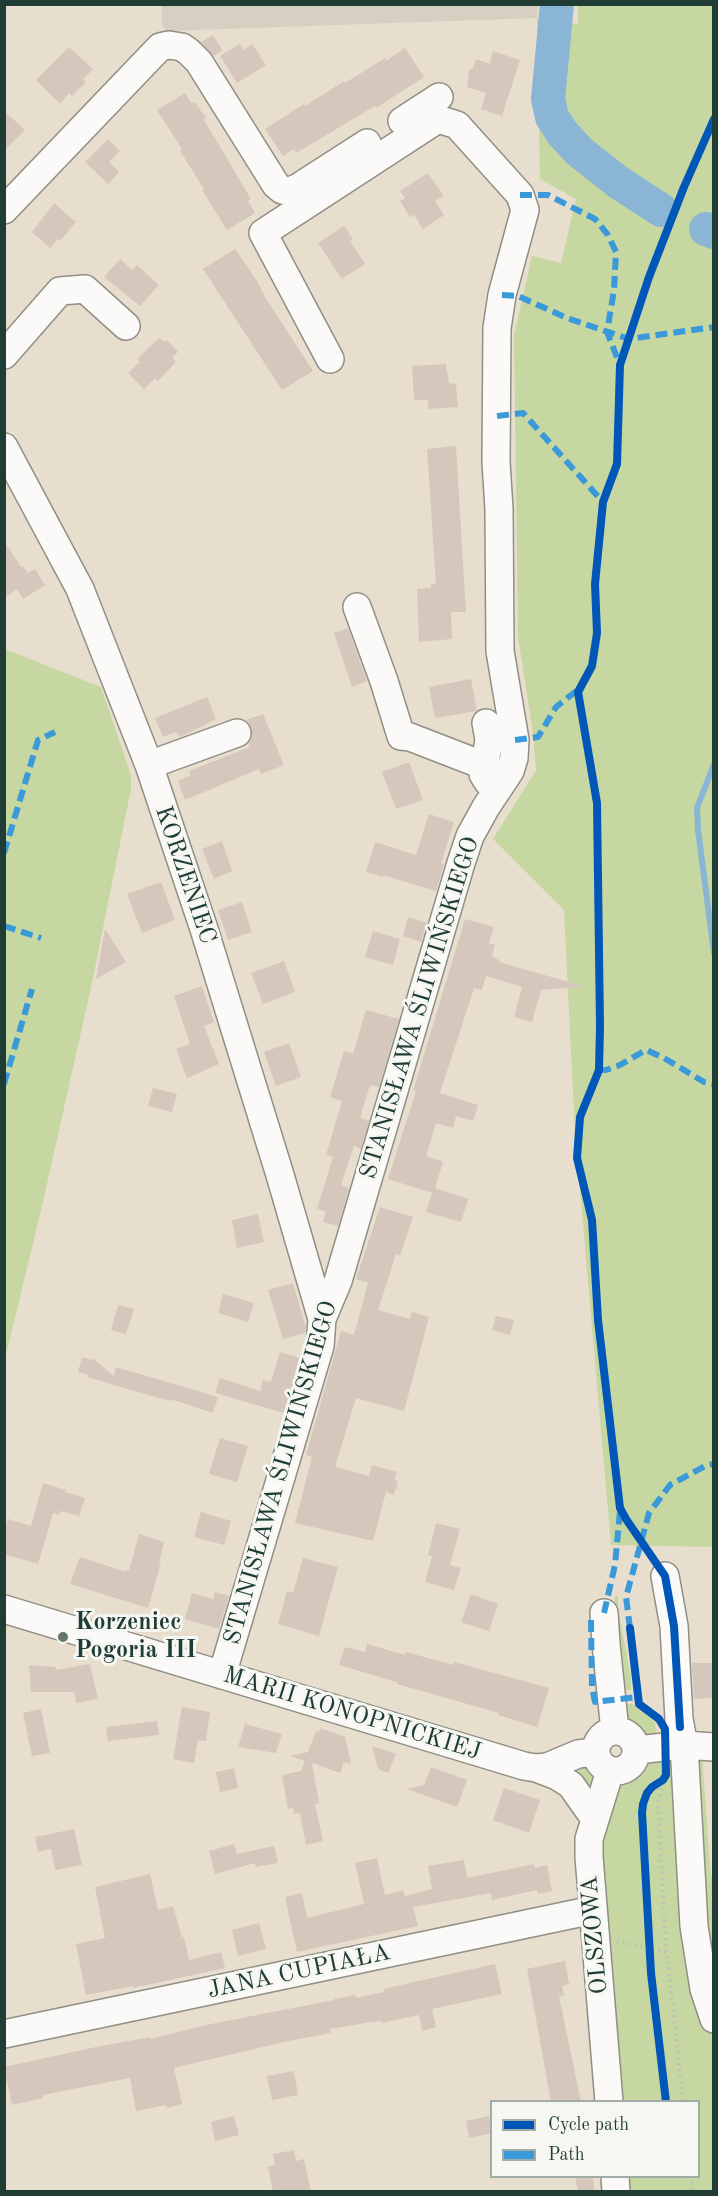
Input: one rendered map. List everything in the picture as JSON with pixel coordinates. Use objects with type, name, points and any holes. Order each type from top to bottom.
[{"type":"street","points":[[4,210],[160,47],[169,45],[182,47],[199,62],[282,190],[290,191],[297,188],[439,97]]},
{"type":"street","name":"STANISŁAWA ŚLIWIŃSKIEGO","points":[[222,1675],[320,1346],[322,1320],[338,1281],[470,836],[486,807],[492,777],[510,771],[514,758],[515,740],[500,651],[499,509],[496,462],[497,328],[502,295],[525,210],[520,195],[457,125],[438,119],[263,232],[330,359]]},
{"type":"street","points":[[4,355],[60,291],[84,289],[126,326]]},
{"type":"street","name":"KORZENIEC","points":[[4,447],[80,589],[149,765],[211,951],[322,1320]]},
{"type":"street","points":[[357,607],[401,736],[410,737],[492,777]]},
{"type":"street","points":[[486,723],[492,777]]},
{"type":"street","points":[[149,765],[237,733]]},
{"type":"street","points":[[666,1576],[674,1626],[679,1719],[684,1745],[694,1926],[702,1979],[714,2019]]},
{"type":"street","name":"MARII KONOPNICKIEJ","points":[[4,1609],[536,1768],[567,1782],[575,1789],[595,1819]]},
{"type":"street","points":[[604,1613],[615,1731]]},
{"type":"street","points":[[536,1768],[547,1767],[587,1752],[602,1761],[623,1771],[633,1762],[636,1750],[630,1736],[615,1731],[603,1735],[599,1740],[602,1761]]},
{"type":"street","points":[[636,1750],[684,1745],[714,1747]]},
{"type":"street","name":"OLSZOWA","points":[[602,1761],[595,1819],[589,1839],[589,1857],[609,2100]]},
{"type":"street","name":"JANA CUPIAŁA","points":[[4,2034],[593,1910]]},
{"type":"path","points":[[652,1787],[665,1778]]},
{"type":"path","points":[[665,1778],[658,1796],[667,1952],[683,2100]]},
{"type":"path","points":[[649,1936],[650,1952]]},
{"type":"path","points":[[595,1938],[650,1952],[667,1952]]},
{"type":"shaded area","points":[[162,4],[538,5],[537,18],[166,31],[162,24]]},
{"type":"green space","points":[[578,5],[713,5],[713,1547],[611,1545],[575,1132],[564,910],[493,839],[536,770],[532,726],[518,637],[514,335],[532,256],[561,263],[576,199],[540,179],[537,18],[578,24]]},
{"type":"green space","points":[[5,649],[101,687],[131,775],[131,789],[92,983],[5,1359]]},
{"type":"green space","points":[[615,1596],[618,1596],[631,1690],[624,1690],[614,1620]]},
{"type":"green space","points":[[626,1704],[634,1704],[648,1716],[655,1723],[657,1733],[644,1734],[634,1729],[628,1720]]},
{"type":"green space","points":[[702,1756],[711,1877],[714,1878],[713,1989],[705,1963],[694,1764]]},
{"type":"green space","points":[[673,1760],[697,1990],[713,2041],[713,2191],[626,2191],[625,2178],[700,2178],[700,2100],[618,2100],[597,1857],[619,1783],[645,1764]]},
{"type":"green space","points":[[590,1765],[595,1772],[589,1796],[564,1769]]},
{"type":"building","points":[[213,35],[222,50],[214,56],[201,42]]},
{"type":"building","points":[[240,44],[244,50],[252,44],[266,65],[237,83],[220,56]]},
{"type":"building","points":[[69,47],[93,69],[83,79],[86,82],[72,96],[69,93],[60,104],[36,80]]},
{"type":"building","points":[[405,48],[424,77],[376,108],[375,106],[296,153],[294,149],[283,156],[265,129],[304,104],[305,106],[344,81],[345,83],[385,58],[386,61]]},
{"type":"building","points":[[493,51],[520,60],[502,116],[481,109],[486,93],[467,87],[469,70],[473,68],[476,59],[490,64]]},
{"type":"building","points":[[185,93],[192,104],[195,102],[206,118],[204,120],[251,199],[248,201],[255,213],[227,230],[180,151],[182,149],[157,110]]},
{"type":"building","points":[[4,111],[25,130],[4,151]]},
{"type":"building","points":[[108,139],[120,151],[109,162],[119,172],[108,184],[85,162]]},
{"type":"building","points":[[428,173],[444,196],[435,201],[444,215],[423,229],[414,215],[410,217],[400,201],[405,198],[400,191]]},
{"type":"building","points":[[54,203],[76,222],[60,241],[58,239],[50,248],[32,232]]},
{"type":"building","points":[[344,226],[353,239],[350,241],[365,264],[342,279],[318,243]]},
{"type":"building","points":[[235,249],[313,371],[282,390],[203,269]]},
{"type":"building","points":[[120,259],[132,270],[137,265],[159,285],[140,306],[104,277]]},
{"type":"building","points":[[159,338],[164,342],[167,340],[178,352],[172,357],[176,362],[158,381],[155,378],[144,389],[128,373],[140,362],[137,359]]},
{"type":"building","points":[[446,364],[449,383],[456,384],[458,407],[428,409],[428,400],[414,400],[412,366]]},
{"type":"building","points":[[456,446],[466,612],[451,612],[452,639],[419,642],[417,589],[431,588],[431,584],[436,584],[427,449]]},
{"type":"building","points":[[4,541],[21,567],[23,566],[28,573],[35,569],[45,585],[23,599],[17,589],[4,598]]},
{"type":"building","points":[[348,628],[367,681],[352,687],[334,633]]},
{"type":"building","points":[[471,679],[477,711],[435,718],[429,687]]},
{"type":"building","points":[[207,697],[216,719],[180,737],[176,732],[163,737],[155,718]]},
{"type":"building","points":[[263,714],[284,765],[261,774],[259,769],[185,800],[178,781],[191,775],[189,771],[250,747],[248,744],[252,736],[252,728],[246,720]]},
{"type":"building","points":[[409,762],[423,800],[396,809],[382,772]]},
{"type":"building","points":[[429,814],[454,822],[441,863],[444,864],[436,891],[366,872],[375,842],[416,855]]},
{"type":"building","points":[[222,841],[232,871],[214,879],[202,849]]},
{"type":"building","points":[[161,882],[175,920],[142,933],[127,894]]},
{"type":"building","points":[[242,902],[252,932],[228,940],[218,910]]},
{"type":"building","points":[[408,917],[427,923],[421,942],[403,936]]},
{"type":"building","points":[[465,919],[494,927],[489,943],[495,945],[492,955],[502,963],[580,985],[580,987],[541,990],[532,1022],[514,1017],[522,987],[486,976],[482,990],[474,988],[440,1093],[478,1105],[473,1121],[456,1116],[453,1128],[436,1123],[426,1156],[443,1162],[435,1188],[468,1199],[461,1222],[426,1212],[432,1193],[388,1179],[416,1091],[413,1091]]},
{"type":"building","points":[[105,929],[126,962],[96,979]]},
{"type":"building","points":[[373,931],[400,939],[393,965],[365,957]]},
{"type":"building","points":[[284,961],[295,992],[263,1004],[251,973]]},
{"type":"building","points":[[202,986],[214,1022],[204,1026],[219,1064],[187,1078],[176,1049],[190,1044],[174,996]]},
{"type":"building","points":[[366,1010],[399,1019],[379,1087],[370,1085],[360,1118],[369,1121],[361,1149],[354,1146],[341,1185],[349,1188],[338,1226],[323,1222],[326,1211],[317,1209],[333,1157],[326,1155],[342,1101],[330,1097],[344,1051],[353,1054]]},
{"type":"building","points":[[289,1043],[301,1077],[276,1086],[264,1052]]},
{"type":"building","points":[[153,1088],[177,1094],[172,1112],[148,1106]]},
{"type":"building","points":[[380,1207],[413,1217],[400,1256],[396,1254],[378,1310],[410,1319],[412,1312],[429,1317],[404,1411],[356,1398],[335,1467],[369,1476],[372,1465],[397,1472],[394,1480],[398,1481],[394,1495],[386,1492],[373,1541],[295,1523],[312,1457],[306,1455],[341,1331],[354,1335],[368,1283],[356,1279]]},
{"type":"building","points":[[258,1214],[264,1242],[237,1248],[232,1220]]},
{"type":"building","points":[[293,1283],[306,1328],[305,1333],[283,1339],[268,1290]]},
{"type":"building","points":[[223,1294],[254,1303],[248,1322],[218,1313]]},
{"type":"building","points":[[118,1305],[134,1309],[126,1334],[111,1330]]},
{"type":"building","points":[[496,1316],[514,1320],[510,1335],[492,1330]]},
{"type":"building","points":[[280,1352],[300,1358],[284,1413],[215,1393],[220,1378],[260,1391],[263,1380],[271,1382]]},
{"type":"building","points":[[82,1357],[92,1360],[92,1358],[114,1376],[116,1367],[218,1397],[213,1413],[171,1399],[171,1401],[87,1377],[88,1375],[78,1372]]},
{"type":"building","points":[[220,1438],[248,1446],[237,1482],[209,1474]]},
{"type":"building","points":[[43,1483],[85,1498],[79,1516],[60,1511],[59,1515],[53,1513],[38,1564],[4,1554],[4,1530],[8,1519],[31,1526]]},
{"type":"building","points":[[201,1512],[231,1521],[224,1545],[194,1537]]},
{"type":"building","points":[[436,1523],[460,1529],[450,1565],[461,1568],[454,1590],[425,1582],[432,1556],[428,1555]]},
{"type":"building","points":[[139,1534],[164,1542],[159,1563],[161,1563],[148,1608],[70,1584],[80,1557],[129,1571]]},
{"type":"building","points":[[303,1558],[338,1567],[319,1636],[278,1624],[287,1591],[293,1593]]},
{"type":"building","points":[[215,1592],[229,1596],[219,1629],[185,1619],[192,1593],[213,1599]]},
{"type":"building","points":[[471,1594],[498,1604],[489,1631],[461,1622]]},
{"type":"building","points":[[367,1644],[453,1665],[454,1662],[549,1688],[537,1727],[498,1715],[499,1713],[339,1665],[345,1647],[365,1652]]},
{"type":"building","points":[[692,1663],[714,1663],[714,1698],[694,1699]]},
{"type":"building","points":[[90,1664],[98,1699],[76,1703],[74,1692],[31,1692],[29,1665],[56,1667],[55,1670]]},
{"type":"building","points":[[182,1707],[210,1712],[206,1741],[198,1740],[194,1763],[173,1759]]},
{"type":"building","points":[[41,1709],[50,1753],[32,1756],[23,1713]]},
{"type":"building","points":[[157,1721],[159,1735],[108,1741],[106,1727]]},
{"type":"building","points":[[245,1724],[282,1734],[276,1753],[238,1747]]},
{"type":"building","points":[[320,1728],[345,1737],[351,1764],[344,1762],[340,1773],[312,1763],[319,1803],[315,1804],[323,1841],[306,1845],[300,1813],[294,1814],[293,1808],[288,1809],[282,1775],[301,1771],[305,1761],[290,1756],[308,1752],[316,1731],[319,1732]]},
{"type":"building","points":[[372,1746],[396,1754],[388,1773],[378,1769]]},
{"type":"building","points":[[431,1767],[467,1780],[457,1807],[407,1789],[424,1785]]},
{"type":"building","points":[[234,1768],[238,1788],[220,1792],[216,1772]]},
{"type":"building","points":[[504,1788],[540,1800],[529,1833],[493,1820]]},
{"type":"building","points":[[74,1829],[82,1865],[55,1870],[51,1849],[38,1852],[35,1837]]},
{"type":"building","points":[[234,1844],[237,1854],[274,1846],[278,1863],[256,1867],[255,1863],[215,1874],[209,1851]]},
{"type":"building","points":[[377,1858],[385,1895],[403,1890],[405,1896],[432,1889],[428,1866],[464,1860],[467,1878],[534,1864],[535,1868],[547,1865],[552,1891],[538,1894],[537,1890],[492,1900],[491,1893],[413,1907],[418,1926],[297,1952],[285,1897],[302,1893],[307,1918],[364,1904],[355,1863]]},
{"type":"building","points":[[150,1874],[158,1910],[173,1906],[189,1960],[221,1952],[225,1968],[133,1988],[133,1986],[86,1995],[76,1944],[105,1938],[95,1887]]},
{"type":"building","points":[[259,1923],[266,1949],[238,1956],[232,1930]]},
{"type":"building","points":[[565,1961],[569,1984],[562,1986],[564,1995],[559,1996],[581,2100],[551,2100],[527,1969]]},
{"type":"building","points":[[495,1964],[502,1994],[432,2009],[436,2027],[422,2031],[419,2015],[382,2023],[381,2021],[365,2023],[330,2029],[331,2033],[174,2068],[182,2104],[136,2111],[130,2078],[42,2095],[43,2098],[12,2105],[4,2067],[91,2048],[150,2037],[150,2039],[334,1999],[355,1995],[356,1998],[384,1992],[383,1989]]},
{"type":"building","points":[[294,2071],[298,2095],[272,2100],[267,2076]]},
{"type":"building","points":[[234,2116],[239,2135],[215,2141],[211,2122]]},
{"type":"building","points":[[489,2116],[490,2133],[469,2138],[466,2121]]},
{"type":"building","points":[[294,2150],[296,2161],[304,2159],[311,2192],[273,2192],[268,2167],[275,2165],[273,2154]]},
{"type":"building","points":[[575,2178],[592,2178],[595,2192],[578,2192]]},
{"type":"waterway","points":[[557,4],[548,99],[552,117],[563,134],[580,152],[618,182],[661,210]]},
{"type":"waterway","points":[[706,229],[714,232]]},
{"type":"waterway","points":[[714,764],[697,808],[714,953]]},
{"type":"marked path","points":[[520,195],[548,195],[595,219],[608,235],[616,252],[614,290],[607,332],[620,365]]},
{"type":"marked path","points":[[502,295],[518,296],[567,318],[629,339],[714,327]]},
{"type":"marked path","points":[[497,416],[523,413],[603,502]]},
{"type":"marked path","points":[[515,740],[538,737],[556,707],[579,689]]},
{"type":"marked path","points":[[4,853],[38,740],[55,732]]},
{"type":"marked path","points":[[4,926],[41,938]]},
{"type":"marked path","points":[[4,1084],[32,989]]},
{"type":"marked path","points":[[599,1070],[620,1065],[646,1050],[704,1082],[714,1084]]},
{"type":"marked path","points":[[630,1628],[626,1597],[649,1513],[670,1485],[707,1465],[714,1464]]},
{"type":"marked path","points":[[604,1613],[615,1565],[620,1511]]},
{"type":"marked path","points":[[591,1620],[592,1687],[595,1702],[637,1697]]},
{"type":"cycle path","points":[[680,1727],[674,1626],[665,1576],[620,1508],[598,1320],[592,1220],[577,1158],[580,1117],[599,1070],[600,1026],[597,803],[578,692],[592,666],[597,633],[595,584],[603,502],[617,464],[620,365],[649,277],[684,187],[714,119]]},
{"type":"cycle path","points":[[630,1628],[639,1704],[659,1719],[665,1729],[666,1775],[647,1793],[642,1813],[651,1973],[666,2100]]},
{"type":"place","name":"Korzeniec Pogoria III","points":[[63,1637]]}]
